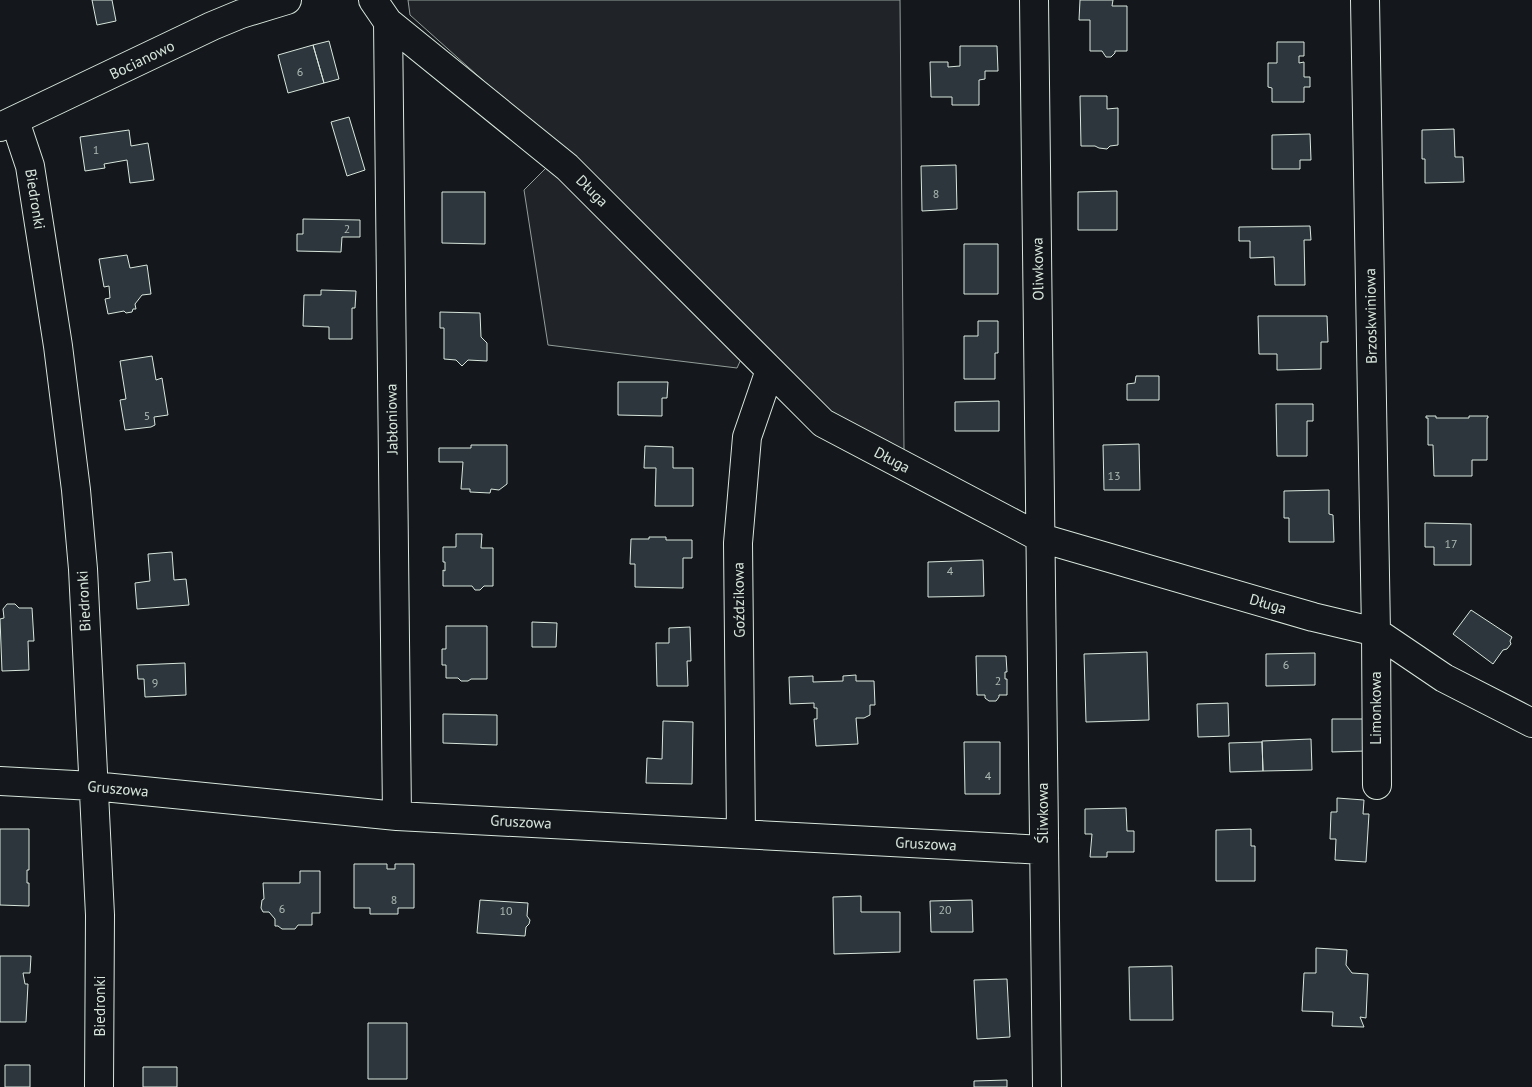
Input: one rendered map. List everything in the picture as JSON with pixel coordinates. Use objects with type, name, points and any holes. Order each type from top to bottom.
[{"type":"street","name":"Bocianowo","points":[[7,124],[212,26],[241,14],[287,0]]},
{"type":"street","name":"Oliwkowa","points":[[1034,0],[1041,538]]},
{"type":"street","name":"Brzoskwiniowa","points":[[1365,0],[1376,632]]},
{"type":"street","name":"Długa","points":[[380,11],[568,167],[822,423],[1041,538],[1312,617],[1376,632],[1444,678],[1532,723]]},
{"type":"street","name":"Jabłoniowa","points":[[380,11],[397,816]]},
{"type":"street","name":"Biedronki","points":[[7,124],[30,166],[58,346],[76,490],[82,569],[100,915],[99,1087]]},
{"type":"street","name":"Goździkowa","points":[[741,834],[738,543],[747,437],[770,370]]},
{"type":"street","name":"Śliwkowa","points":[[1041,538],[1047,1087]]},
{"type":"street","name":"Limonkowa","points":[[1376,632],[1377,785]]},
{"type":"street","name":"Gruszowa","points":[[0,781],[93,786],[397,816],[1044,850]]},
{"type":"shaded area","points":[[408,0],[900,0],[904,451],[822,410],[572,160],[410,15]]},
{"type":"shaded area","points":[[547,167],[558,169],[743,355],[737,368],[548,345],[524,190]]},
{"type":"building","points":[[92,0],[112,0],[116,21],[97,25]]},
{"type":"building","points":[[1080,0],[1113,0],[1112,6],[1127,6],[1127,51],[1115,51],[1111,57],[1106,57],[1102,51],[1090,51],[1090,20],[1079,20]]},
{"type":"building","points":[[329,41],[339,79],[324,83],[313,45]]},
{"type":"building","points":[[1277,42],[1304,42],[1304,56],[1299,56],[1299,63],[1304,62],[1304,77],[1310,77],[1310,87],[1304,87],[1304,102],[1272,102],[1272,88],[1268,87],[1268,63],[1277,63]]},
{"type":"building","points":[[313,45],[324,83],[288,93],[278,55]]},
{"type":"building","points":[[960,46],[997,46],[998,71],[985,71],[985,79],[979,80],[979,105],[952,105],[952,97],[931,97],[930,62],[948,62],[948,67],[960,66]]},
{"type":"building","points":[[1080,96],[1107,96],[1107,109],[1118,108],[1118,145],[1110,146],[1107,149],[1095,146],[1081,146]]},
{"type":"building","points":[[349,117],[365,170],[347,176],[331,122]]},
{"type":"building","points":[[1454,129],[1455,157],[1463,157],[1464,182],[1425,183],[1425,159],[1422,159],[1422,130]]},
{"type":"building","points":[[129,130],[131,146],[148,143],[154,180],[130,183],[127,160],[104,164],[105,168],[85,171],[80,137]]},
{"type":"building","points":[[1310,134],[1311,160],[1300,160],[1300,169],[1272,169],[1272,135]]},
{"type":"building","points":[[956,165],[957,209],[922,211],[921,166]]},
{"type":"building","points":[[1117,191],[1117,230],[1078,230],[1078,192]]},
{"type":"building","points":[[442,192],[485,192],[485,244],[442,243]]},
{"type":"building","points":[[303,219],[360,220],[360,237],[342,237],[341,252],[297,251],[297,234],[303,234]]},
{"type":"building","points":[[1310,226],[1311,240],[1304,240],[1305,285],[1275,285],[1274,257],[1250,258],[1250,241],[1239,241],[1239,227]]},
{"type":"building","points":[[964,244],[998,244],[998,294],[964,294]]},
{"type":"building","points":[[127,255],[130,268],[147,265],[151,294],[142,295],[135,304],[136,309],[133,309],[132,312],[126,313],[124,311],[108,314],[105,299],[110,298],[109,286],[104,287],[99,259]]},
{"type":"building","points":[[321,290],[356,291],[355,308],[352,308],[352,339],[329,339],[329,327],[303,326],[304,295],[321,295]]},
{"type":"building","points":[[440,312],[480,313],[481,337],[487,343],[487,361],[468,360],[462,366],[456,360],[444,359],[444,328],[440,328]]},
{"type":"building","points":[[1258,316],[1327,316],[1328,342],[1321,342],[1321,369],[1277,370],[1277,354],[1259,354]]},
{"type":"building","points":[[978,321],[998,321],[998,353],[995,353],[995,379],[964,379],[964,336],[978,336]]},
{"type":"building","points":[[152,356],[156,380],[162,378],[168,415],[154,417],[155,425],[151,427],[125,430],[120,400],[126,399],[120,361]]},
{"type":"building","points":[[1136,376],[1159,376],[1159,400],[1127,400],[1127,384],[1135,383]]},
{"type":"building","points":[[618,382],[668,382],[667,398],[662,398],[662,416],[618,415]]},
{"type":"building","points":[[999,401],[999,431],[955,431],[955,402]]},
{"type":"building","points":[[1276,404],[1313,404],[1313,421],[1307,421],[1307,456],[1277,456]]},
{"type":"building","points":[[1426,416],[1436,416],[1436,418],[1469,418],[1469,416],[1488,416],[1487,460],[1472,460],[1472,476],[1434,476],[1433,445],[1428,445],[1428,418]]},
{"type":"building","points":[[1139,444],[1140,490],[1104,490],[1103,445]]},
{"type":"building","points":[[471,445],[507,445],[507,484],[499,490],[491,489],[490,493],[470,492],[470,489],[461,489],[463,462],[439,462],[439,448],[471,448]]},
{"type":"building","points":[[645,446],[673,447],[673,468],[693,468],[693,506],[655,506],[656,468],[644,468]]},
{"type":"building","points":[[1329,490],[1329,514],[1333,515],[1334,542],[1289,542],[1289,518],[1284,518],[1284,491]]},
{"type":"building","points":[[1425,523],[1471,524],[1471,565],[1434,565],[1434,547],[1425,547]]},
{"type":"building","points":[[456,534],[482,534],[481,548],[493,548],[493,586],[484,586],[480,590],[475,590],[472,586],[443,586],[445,562],[443,562],[443,547],[456,547]]},
{"type":"building","points":[[649,537],[666,537],[666,540],[692,540],[692,558],[683,558],[683,588],[635,587],[635,564],[630,564],[631,539],[649,539]]},
{"type":"building","points":[[172,552],[174,580],[186,579],[189,605],[137,609],[135,583],[150,581],[148,554]]},
{"type":"building","points":[[983,560],[984,596],[928,597],[928,562]]},
{"type":"building","points":[[7,604],[15,604],[19,608],[32,608],[34,641],[28,641],[29,670],[2,671],[0,619],[4,618],[3,609]]},
{"type":"building","points":[[1471,610],[1512,637],[1511,644],[1507,649],[1503,650],[1493,664],[1453,634]]},
{"type":"building","points":[[532,622],[557,623],[556,647],[532,647]]},
{"type":"building","points":[[446,626],[487,626],[487,679],[461,681],[458,678],[446,678],[446,665],[442,665],[442,649],[446,649]]},
{"type":"building","points":[[690,627],[691,661],[687,661],[688,686],[657,686],[656,643],[669,643],[669,628]]},
{"type":"building","points":[[1147,652],[1149,720],[1086,722],[1084,654]]},
{"type":"building","points":[[1315,653],[1315,685],[1266,686],[1266,654]]},
{"type":"building","points":[[976,656],[1006,656],[1007,672],[1005,672],[1005,679],[1007,679],[1007,695],[999,695],[996,701],[989,701],[985,698],[985,695],[977,695]]},
{"type":"building","points":[[185,663],[186,695],[145,697],[144,679],[138,679],[137,665]]},
{"type":"building","points":[[856,675],[856,681],[874,681],[875,705],[870,705],[870,715],[864,718],[856,718],[858,744],[816,746],[814,719],[817,719],[817,708],[814,708],[814,703],[790,704],[789,677],[813,676],[813,682],[843,681],[843,676]]},
{"type":"building","points":[[1228,703],[1229,736],[1198,737],[1197,704]]},
{"type":"building","points":[[443,714],[497,715],[497,745],[443,743]]},
{"type":"building","points":[[1332,719],[1365,719],[1365,751],[1332,752]]},
{"type":"building","points":[[663,721],[693,722],[692,784],[646,783],[647,758],[662,759]]},
{"type":"building","points":[[1311,739],[1312,770],[1263,771],[1262,741]]},
{"type":"building","points":[[964,742],[1000,742],[1000,794],[965,794]]},
{"type":"building","points":[[1262,742],[1263,771],[1230,772],[1229,743]]},
{"type":"building","points":[[1337,798],[1364,800],[1363,814],[1369,814],[1366,862],[1335,860],[1336,839],[1330,839],[1331,812],[1337,812]]},
{"type":"building","points":[[1126,808],[1127,831],[1134,831],[1134,852],[1107,852],[1107,857],[1090,857],[1092,834],[1085,834],[1085,809]]},
{"type":"building","points":[[0,829],[29,829],[29,870],[27,870],[27,883],[29,883],[29,906],[0,905]]},
{"type":"building","points":[[1251,829],[1251,846],[1255,846],[1255,881],[1216,881],[1216,830]]},
{"type":"building","points":[[354,864],[387,864],[387,869],[395,869],[395,864],[414,864],[414,908],[398,908],[398,914],[370,914],[370,908],[354,908]]},
{"type":"building","points":[[300,871],[320,871],[320,913],[312,913],[312,925],[298,925],[295,929],[282,929],[275,926],[275,919],[269,912],[263,912],[261,908],[262,900],[264,899],[263,883],[300,883]]},
{"type":"building","points":[[861,896],[861,912],[900,912],[900,952],[834,954],[833,897]]},
{"type":"building","points":[[480,900],[528,903],[527,916],[530,920],[526,927],[525,936],[477,933]]},
{"type":"building","points":[[972,900],[973,932],[931,932],[930,901]]},
{"type":"building","points":[[1316,948],[1347,950],[1346,965],[1352,973],[1368,974],[1366,1018],[1360,1017],[1364,1027],[1332,1026],[1333,1012],[1302,1011],[1304,973],[1316,973]]},
{"type":"building","points":[[0,956],[31,956],[30,973],[23,973],[25,984],[28,984],[26,1022],[0,1022]]},
{"type":"building","points":[[1172,966],[1173,1020],[1130,1020],[1129,967]]},
{"type":"building","points":[[1007,979],[1010,1037],[977,1039],[974,980]]},
{"type":"building","points":[[368,1023],[407,1023],[407,1079],[368,1079]]},
{"type":"building","points":[[5,1065],[30,1065],[30,1087],[5,1087]]},
{"type":"building","points":[[143,1067],[177,1067],[177,1087],[143,1087]]},
{"type":"building","points":[[1007,1080],[1007,1087],[974,1087],[974,1081]]}]
